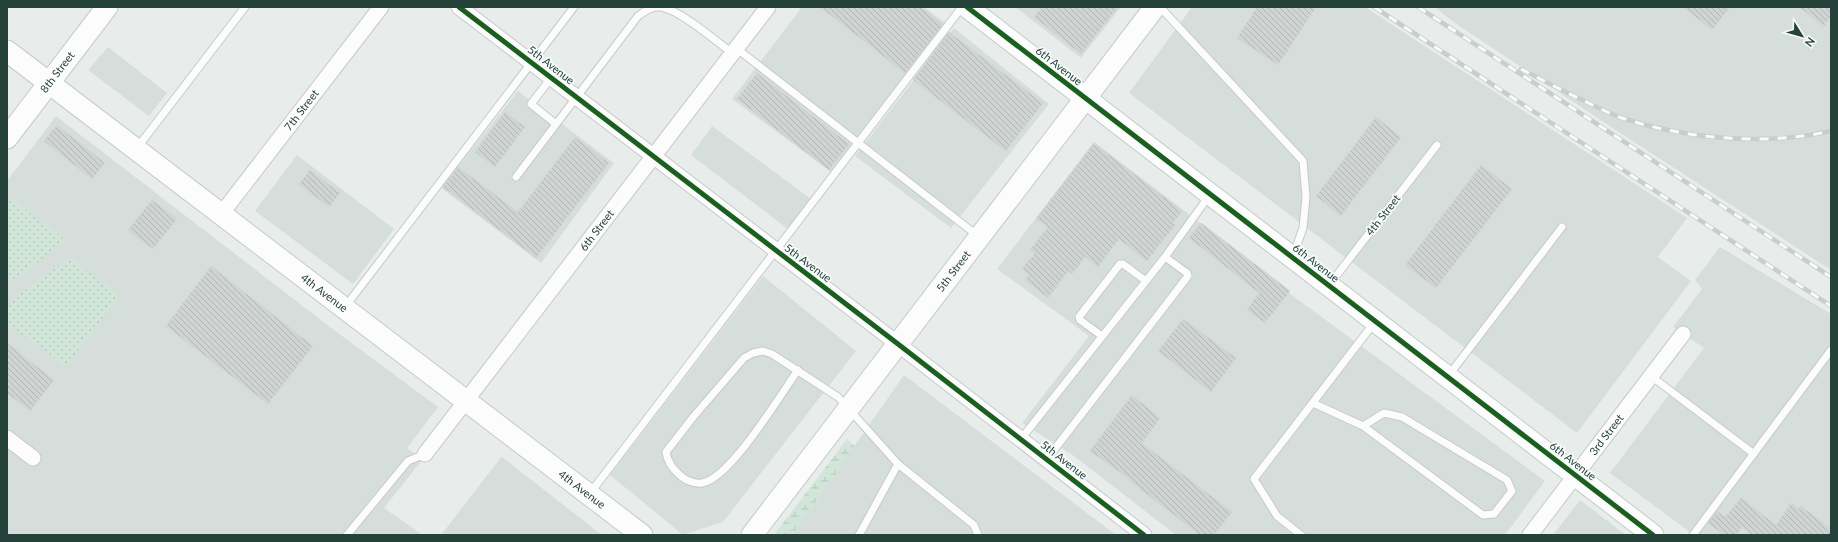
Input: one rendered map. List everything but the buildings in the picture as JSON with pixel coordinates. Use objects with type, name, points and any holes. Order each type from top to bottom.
[{"type":"street","name":"8th Street","points":[[7,138],[107,7]]},
{"type":"street","name":"7th Street","points":[[222,213],[381,7]]},
{"type":"street","name":"5th Avenue","points":[[459,7],[1144,535]]},
{"type":"street","name":"6th Street","points":[[425,454],[768,7]]},
{"type":"street","name":"6th Avenue","points":[[967,7],[1653,535]]},
{"type":"street","name":"5th Street","points":[[752,535],[1155,7]]},
{"type":"street","name":"4th Avenue","points":[[7,51],[222,213],[642,535]]},
{"type":"street","name":"3rd Street","points":[[1530,535],[1683,334]]},
{"type":"street","points":[[7,438],[33,458]]},
{"type":"lane","points":[[136,149],[245,7]]},
{"type":"lane","points":[[345,308],[574,7]]},
{"type":"lane","points":[[516,177],[638,16],[648,9],[660,7],[681,16],[734,51],[859,143],[980,237]]},
{"type":"lane","points":[[589,494],[776,252],[962,7]]},
{"type":"lane","points":[[1160,7],[1303,161],[1306,197],[1303,228],[1293,258]]},
{"type":"lane","points":[[551,78],[531,104],[556,124]]},
{"type":"lane","name":"4th Street","points":[[1329,286],[1437,145]]},
{"type":"lane","points":[[1021,439],[1165,257],[1210,194]]},
{"type":"lane","points":[[1448,377],[1562,228]]},
{"type":"lane","points":[[1047,460],[1188,276],[1187,273],[1165,257]]},
{"type":"lane","points":[[1102,336],[1080,320],[1079,317],[1120,264],[1123,264],[1146,280]]},
{"type":"lane","points":[[1301,535],[1277,516],[1254,479],[1375,321]]},
{"type":"lane","points":[[1693,535],[1831,350]]},
{"type":"lane","points":[[798,370],[735,460],[715,477],[702,483],[687,481],[673,469],[666,452],[694,416],[744,358],[753,353],[763,351],[772,354],[798,370],[838,397],[848,410],[898,464],[974,525],[978,535]]},
{"type":"lane","points":[[1651,376],[1754,454]]},
{"type":"lane","points":[[1313,403],[1363,426],[1483,515],[1494,514],[1512,490],[1507,480],[1402,417],[1384,413],[1363,426]]},
{"type":"lane","points":[[347,535],[408,461],[425,454]]},
{"type":"lane","points":[[859,535],[898,464]]},
{"type":"shaded area","points":[[802,7],[924,7],[945,23],[831,172],[732,99]]},
{"type":"shaded area","points":[[1015,7],[1121,7],[1081,58]]},
{"type":"shaded area","points":[[1192,7],[1365,7],[1687,218],[1658,257],[1691,281],[1577,433],[1129,93]]},
{"type":"shaded area","points":[[1434,7],[1831,7],[1831,270],[1611,127],[1455,23]]},
{"type":"shaded area","points":[[954,28],[1049,104],[951,228],[855,156]]},
{"type":"shaded area","points":[[108,47],[167,93],[149,116],[88,70]]},
{"type":"shaded area","points":[[518,91],[614,163],[541,263],[441,188]]},
{"type":"shaded area","points":[[56,116],[330,327],[438,407],[407,448],[422,460],[384,508],[423,535],[7,535],[7,181]]},
{"type":"shaded area","points":[[712,126],[811,199],[789,230],[691,155]]},
{"type":"shaded area","points":[[1094,142],[1290,291],[1289,293],[1545,481],[1505,535],[1176,535],[1074,456],[1022,423],[1089,336],[997,269]]},
{"type":"shaded area","points":[[297,155],[394,229],[353,284],[255,211]]},
{"type":"shaded area","points":[[1720,247],[1831,314],[1831,535],[1694,535],[1610,473],[1704,348],[1673,327],[1702,289],[1695,280]]},
{"type":"shaded area","points":[[763,276],[856,351],[723,522],[683,535],[610,475]]},
{"type":"shaded area","points":[[904,375],[1116,535],[792,535]]},
{"type":"shaded area","points":[[502,457],[602,535],[441,535]]},
{"type":"shaded area","points":[[1580,500],[1626,535],[1553,535]]},
{"type":"green space","points":[[10,198],[65,240],[13,282],[7,278],[7,202]]},
{"type":"green space","points":[[70,258],[120,296],[66,366],[7,324],[7,309],[14,298]]},
{"type":"green space","points":[[847,439],[855,446],[792,535],[774,535]]},
{"type":"railway","points":[[1374,7],[1831,306]]},
{"type":"railway","points":[[1418,7],[1831,277]]},
{"type":"railway","points":[[1521,69],[1615,116],[1672,131],[1726,138],[1753,139],[1806,136],[1831,131]]},
{"type":"cycle path","points":[[459,7],[1144,535]]},
{"type":"cycle path","points":[[967,7],[1653,535]]}]
